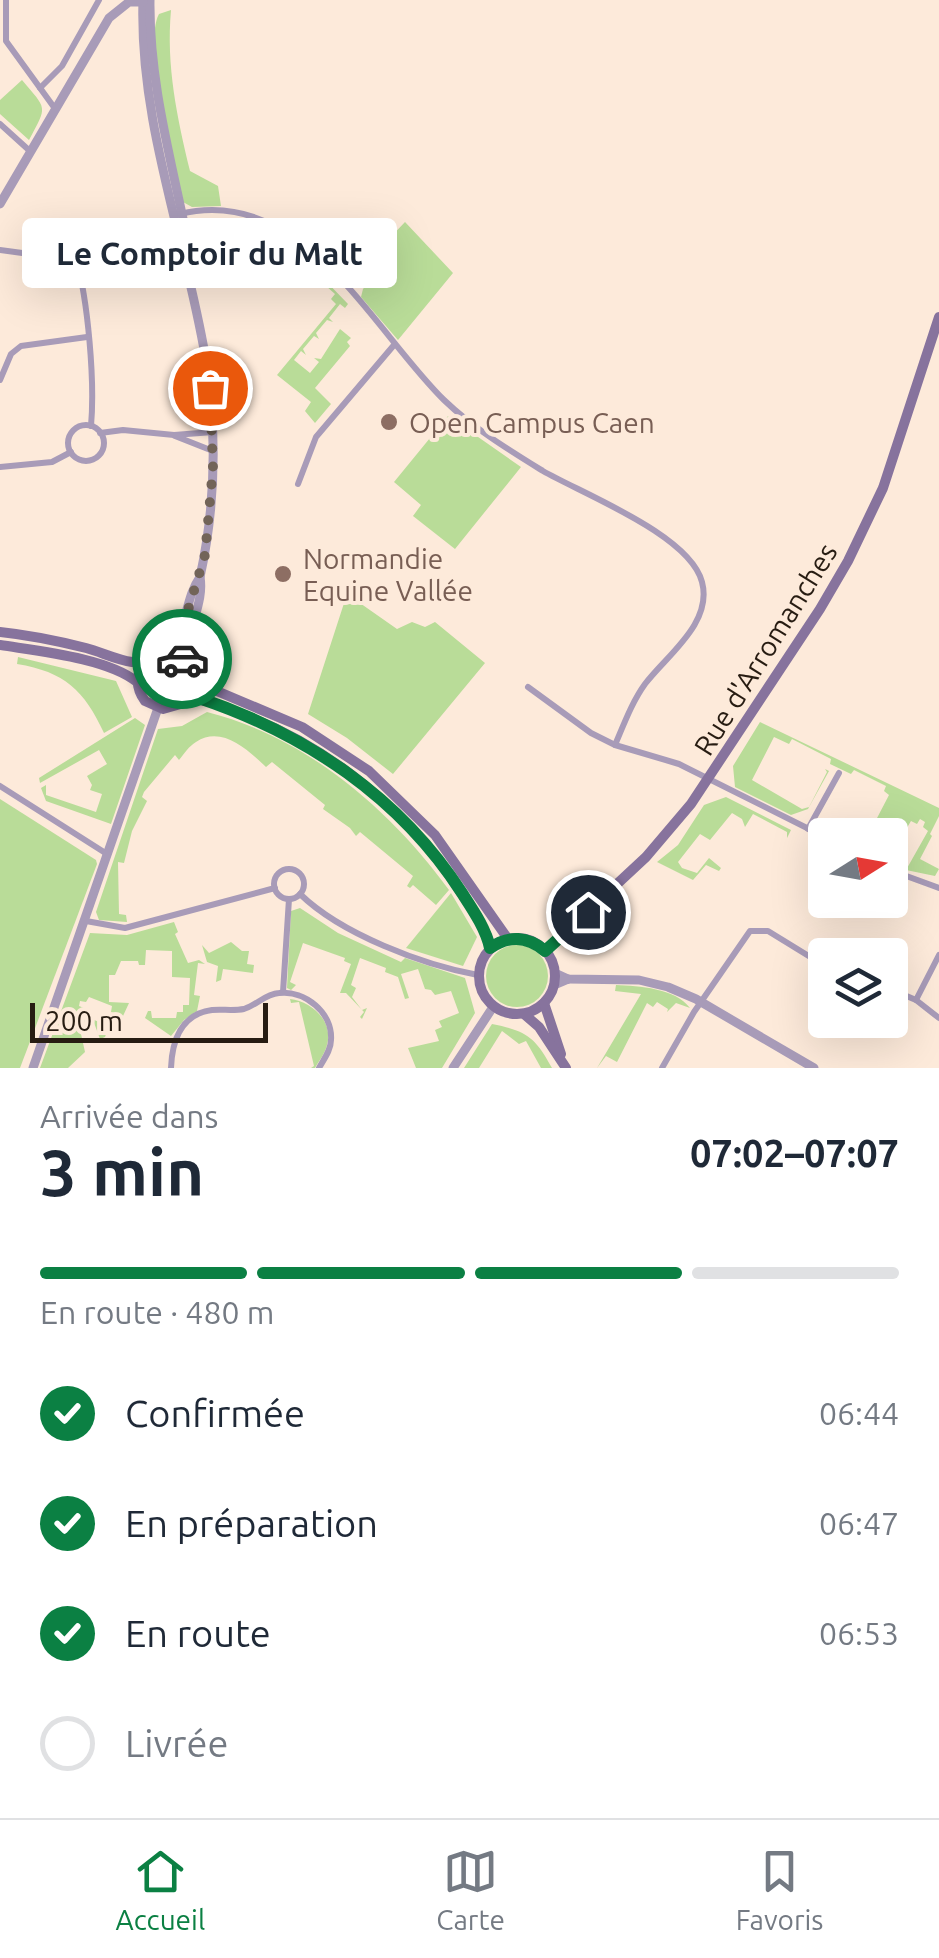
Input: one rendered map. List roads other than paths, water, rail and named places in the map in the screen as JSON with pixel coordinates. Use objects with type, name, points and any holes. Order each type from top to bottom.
[{"type":"main road","name":"Rue d'Arromanches","points":[[545,951],[646,857],[709,780],[820,610],[867,524],[898,445],[939,317]]},
{"type":"main road","points":[[0,632],[77,646],[133,662],[164,653],[178,656],[204,686],[260,706],[302,727],[369,771],[435,835],[508,939]]},
{"type":"main road","points":[[0,646],[84,662],[123,673],[137,682]]},
{"type":"main road","points":[[148,658],[141,666],[137,682],[141,696],[158,708],[174,708],[188,698],[199,698],[272,726],[326,757],[378,796],[443,866],[476,916],[490,948]]},
{"type":"main road","points":[[188,698],[191,671]]},
{"type":"main road","points":[[508,939],[528,940],[545,951],[554,979],[544,1003],[524,1014],[511,1014],[492,1006],[483,995],[478,975],[490,948],[508,939]]},
{"type":"main road","points":[[544,1003],[564,1064]]},
{"type":"main road","points":[[524,1014],[539,1027],[564,1064]]},
{"type":"street","points":[[6,0],[2,10],[6,41],[56,111]]},
{"type":"street","points":[[40,88],[62,66],[98,0]]},
{"type":"street","points":[[0,204],[109,18],[130,2],[146,5],[149,100],[178,215],[204,350],[213,432],[210,517],[200,577],[202,586],[187,638],[191,671]]},
{"type":"street","points":[[0,124],[31,152]]},
{"type":"street","points":[[178,215],[231,211],[278,225],[319,257],[446,401],[480,430],[543,471],[647,527],[682,553],[700,575],[704,599],[697,622],[644,685],[615,745]]},
{"type":"street","points":[[0,250],[76,258],[87,337],[90,426]]},
{"type":"street","points":[[0,380],[12,354],[21,346],[87,337]]},
{"type":"street","points":[[298,484],[316,437],[394,345]]},
{"type":"street","points":[[90,426],[100,433],[103,446],[94,458],[79,459],[71,452],[68,443],[72,432],[90,426]]},
{"type":"street","points":[[100,433],[213,432]]},
{"type":"street","points":[[174,435],[213,451]]},
{"type":"street","points":[[0,468],[52,462],[71,452]]},
{"type":"street","points":[[164,653],[180,636],[200,577]]},
{"type":"street","points":[[528,687],[576,725],[615,745],[678,764],[808,829]]},
{"type":"street","points":[[33,1068],[158,708]]},
{"type":"street","points":[[814,818],[839,773]]},
{"type":"street","points":[[0,786],[108,855]]},
{"type":"street","points":[[275,888],[278,874],[291,869],[302,876],[304,886],[300,894],[289,899]]},
{"type":"street","points":[[908,877],[939,888]]},
{"type":"street","points":[[86,921],[124,928],[275,888]]},
{"type":"street","points":[[275,888],[289,899]]},
{"type":"street","points":[[300,894],[328,915],[371,938],[431,962],[478,975]]},
{"type":"street","points":[[282,992],[289,899]]},
{"type":"street","points":[[662,1068],[745,934],[756,929],[768,931],[808,956]]},
{"type":"street","points":[[916,1000],[939,956]]},
{"type":"street","points":[[554,979],[639,980],[668,987],[814,1068]]},
{"type":"street","points":[[171,1068],[172,1044],[194,1017],[208,1011],[244,1008],[282,992],[306,1000],[328,1020],[331,1044],[319,1068]]},
{"type":"street","points":[[908,997],[939,1018]]},
{"type":"street","points":[[454,1068],[492,1006]]},
{"type":"place","name":"Le Comptoir du Malt","points":[[210,388]]},
{"type":"place","name":"Open Campus Caen","points":[[389,422]]},
{"type":"place","name":"Normandie Equine Vallée","points":[[283,574]]}]
